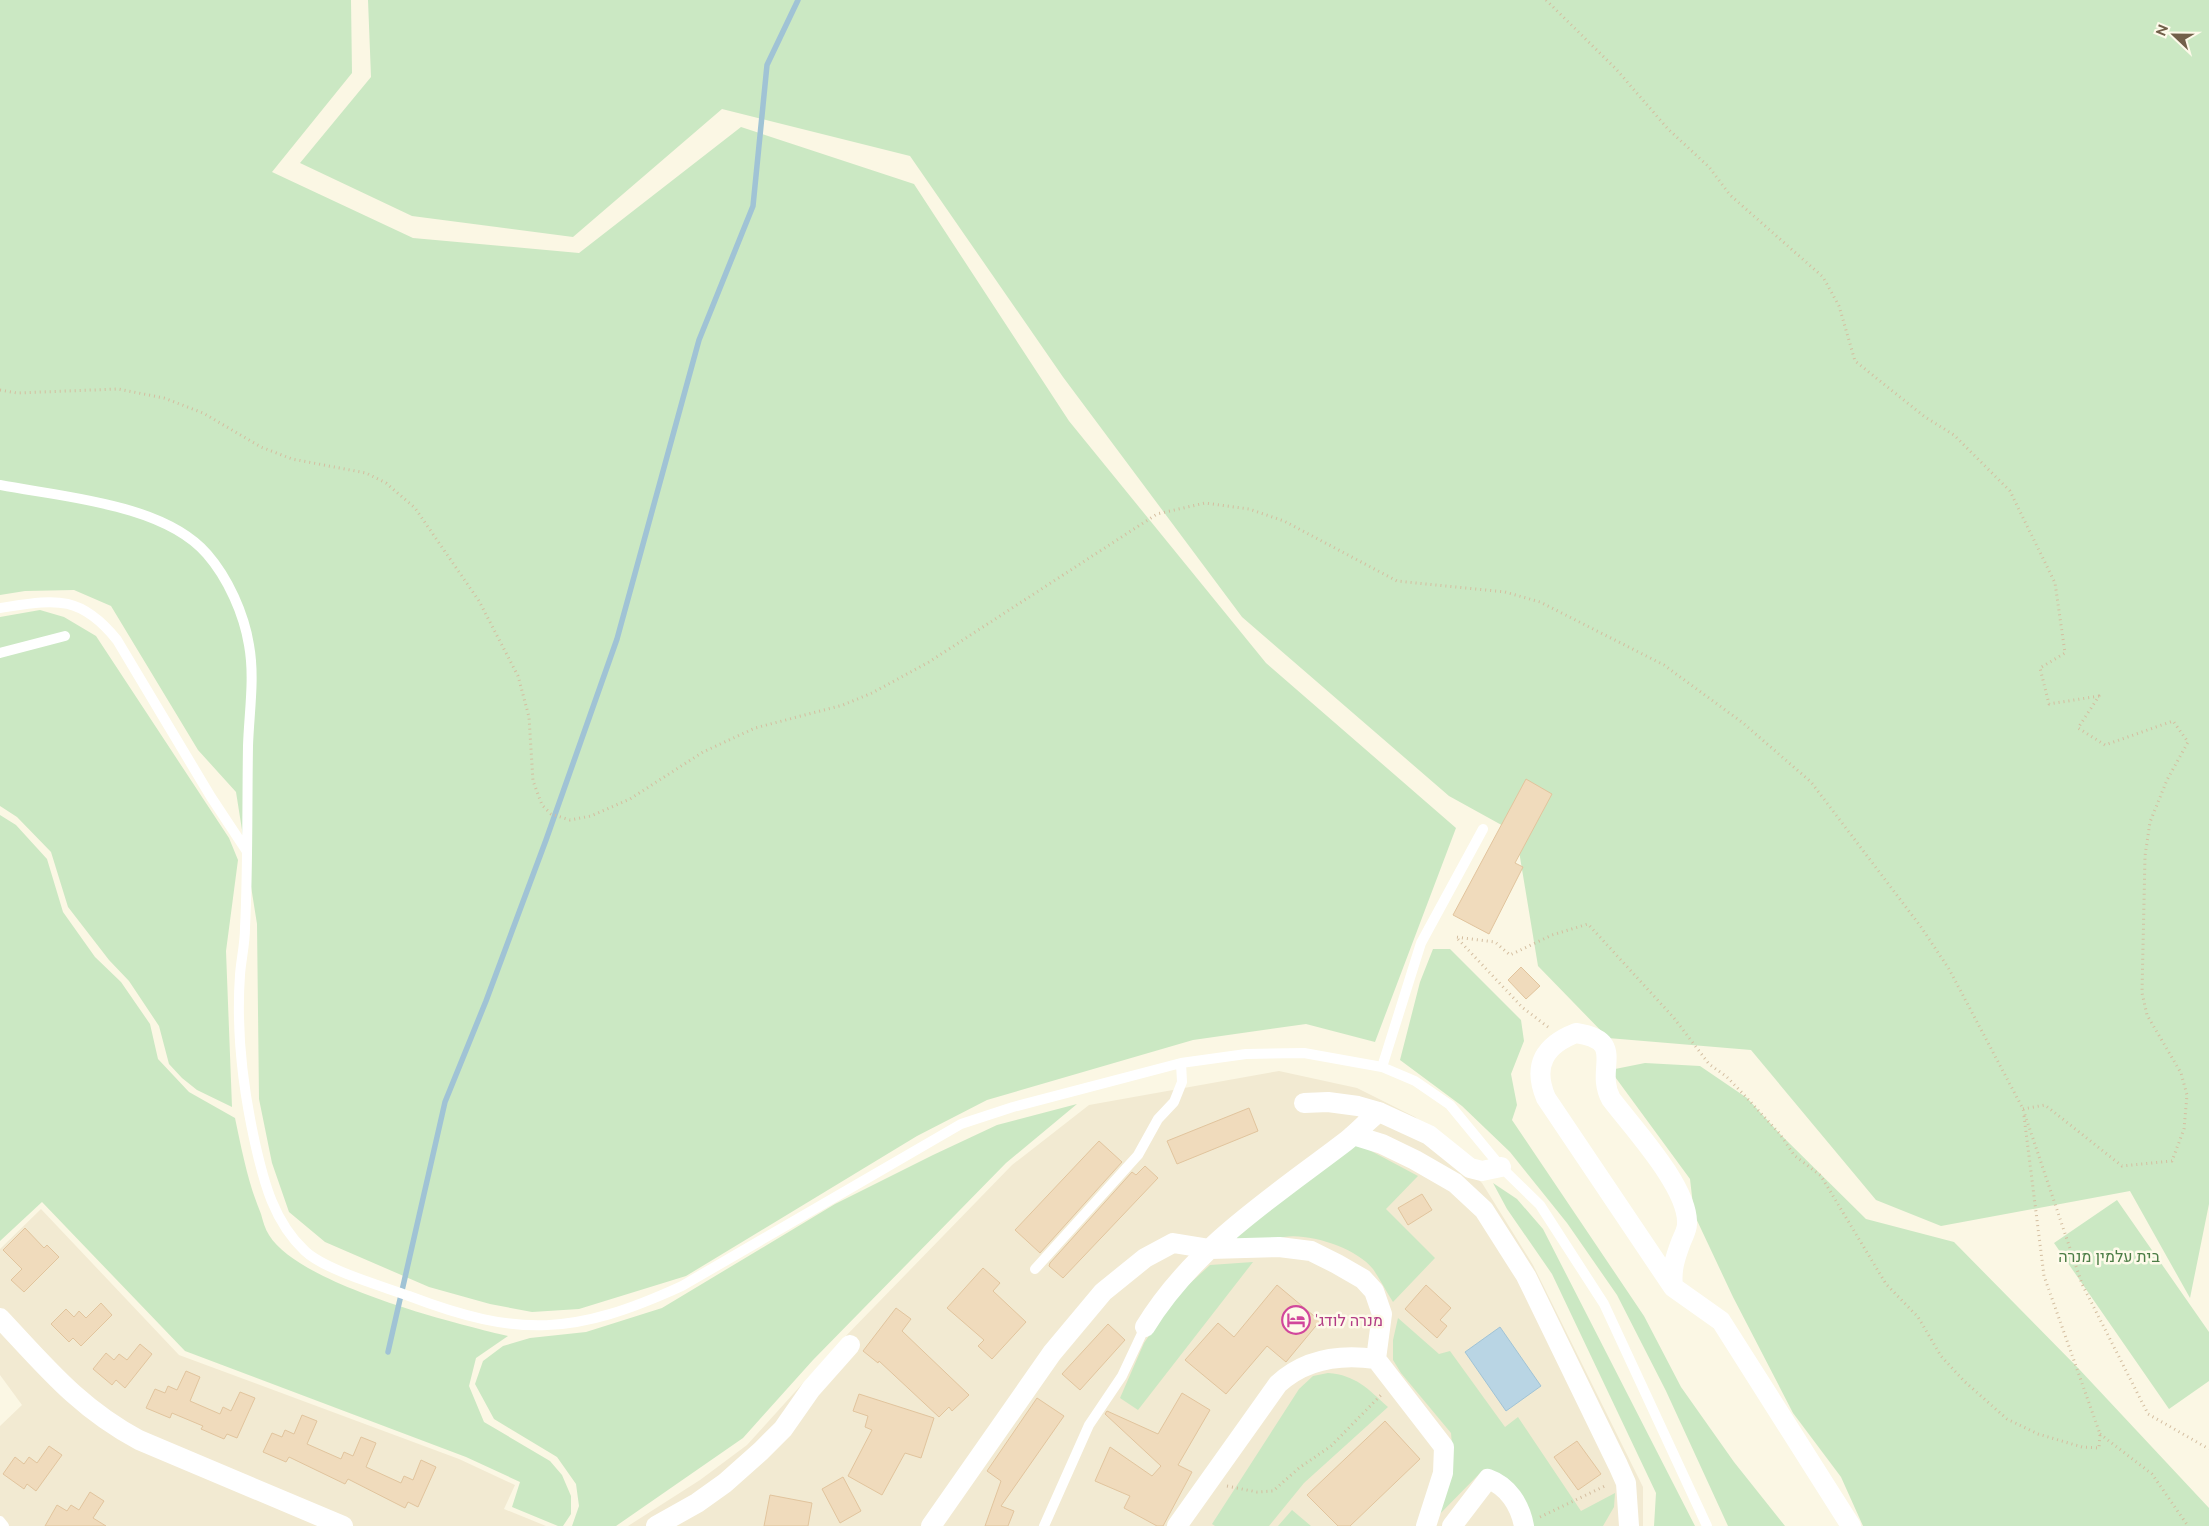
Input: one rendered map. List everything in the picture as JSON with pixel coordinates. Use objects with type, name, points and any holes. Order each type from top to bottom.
[{"type":"street","points":[[1672,1287],[1675,1258],[1687,1226],[1682,1198],[1672,1180],[1605,1088],[1608,1053],[1603,1044],[1590,1035],[1576,1032],[1550,1047],[1543,1062],[1540,1075],[1543,1092],[1672,1287],[1721,1321],[1746,1358],[1771,1404],[1852,1526]]},
{"type":"street","points":[[1304,1103],[1328,1102],[1358,1106],[1379,1112],[1429,1135],[1470,1168],[1482,1171],[1502,1167]]},
{"type":"street","points":[[1145,1327],[1157,1307],[1210,1249],[1283,1186],[1353,1135],[1379,1112]]},
{"type":"street","points":[[1353,1135],[1382,1144],[1415,1160],[1455,1183],[1484,1210],[1526,1276],[1626,1483],[1629,1526]]},
{"type":"street","points":[[931,1526],[1052,1353],[1103,1292],[1144,1258],[1174,1243],[1210,1249],[1279,1246],[1311,1251],[1363,1279],[1374,1291],[1382,1314],[1376,1359]]},
{"type":"street","points":[[0,1318],[57,1381],[97,1416],[139,1440],[343,1526]]},
{"type":"street","points":[[656,1526],[711,1493],[761,1451],[783,1429],[811,1389],[850,1345]]},
{"type":"street","points":[[1177,1526],[1278,1384],[1286,1377],[1320,1361],[1359,1357],[1376,1359],[1444,1447],[1444,1473],[1426,1526]]},
{"type":"street","points":[[1452,1526],[1488,1479],[1500,1483],[1507,1490],[1515,1502],[1524,1525]]},
{"type":"lane","points":[[0,485],[110,506],[149,516],[184,534],[211,560],[224,579],[245,624],[252,670],[245,931],[240,977],[240,1041],[248,1107],[271,1202],[287,1233],[308,1254],[336,1268],[429,1304],[485,1321],[526,1326],[563,1326],[597,1319],[645,1303],[682,1286],[962,1124],[1013,1107],[1181,1063],[1246,1054],[1304,1053],[1382,1067],[1415,1080],[1450,1105],[1502,1167],[1540,1205],[1604,1304],[1707,1526]]},
{"type":"lane","points":[[0,608],[58,602],[84,608],[102,622],[117,640],[211,797],[246,850]]},
{"type":"lane","points":[[0,653],[65,636]]},
{"type":"lane","points":[[1382,1067],[1421,943],[1483,829]]},
{"type":"lane","points":[[1035,1269],[1138,1154],[1158,1119],[1174,1102],[1182,1082],[1181,1063]]},
{"type":"lane","points":[[1044,1526],[1089,1425],[1122,1376],[1145,1327]]},
{"type":"lane","points":[[0,1521],[4,1526]]},
{"type":"path","points":[[1546,0],[1616,69],[1668,128],[1709,168],[1730,195],[1823,276],[1839,306],[1855,361],[1925,418],[1954,435],[2010,491],[2055,583],[2065,653],[2040,668],[2049,704],[2099,696],[2078,728],[2105,745],[2173,721],[2188,742],[2167,780],[2150,822],[2145,856],[2142,992],[2147,1015],[2181,1073],[2187,1095],[2184,1129],[2172,1161],[2122,1166],[2045,1105],[2023,1109]]},
{"type":"path","points":[[0,390],[17,393],[118,389],[164,398],[203,413],[261,447],[292,460],[366,472],[386,483],[415,508],[479,601],[518,676],[529,717],[533,782],[542,805],[551,814],[570,820],[591,816],[630,799],[703,752],[755,728],[843,704],[872,693],[929,662],[1157,514],[1205,503],[1249,509],[1284,521],[1397,581],[1505,592],[1540,602],[1664,665],[1743,723],[1811,782],[1921,927],[1949,970],[2023,1109],[2082,1284],[2148,1414],[2209,1449]]},
{"type":"path","points":[[1563,1038],[1523,1008],[1456,937],[1495,942],[1510,955],[1552,934],[1588,924],[1674,1018],[1709,1064],[1727,1077],[1747,1098],[1780,1134],[1794,1155],[1821,1176],[1886,1284],[1918,1317],[1941,1356],[1964,1381],[2007,1419],[2038,1434],[2082,1447],[2099,1448],[2100,1434],[2044,1276],[2023,1109]]},
{"type":"path","points":[[1209,1482],[1257,1492],[1273,1490],[1299,1468],[1331,1446],[1394,1381]]},
{"type":"path","points":[[2100,1434],[2152,1474],[2188,1526]]},
{"type":"path","points":[[1524,1525],[1623,1477]]},
{"type":"shaded area","points":[[1279,1071],[1357,1088],[1415,1117],[1482,1183],[1533,1265],[1643,1487],[1643,1526],[628,1526],[700,1480],[747,1445],[840,1342],[1012,1165],[1089,1105]]},
{"type":"shaded area","points":[[41,1209],[179,1355],[459,1459],[515,1485],[504,1509],[546,1526],[0,1526],[0,1426],[22,1405],[0,1375],[0,1249]]},
{"type":"green space","points":[[0,0],[351,0],[352,73],[272,172],[413,238],[579,253],[741,127],[914,184],[1069,421],[1266,663],[1456,828],[1375,1042],[1306,1024],[1193,1040],[987,1100],[917,1136],[686,1276],[579,1309],[532,1312],[490,1304],[429,1287],[325,1242],[289,1212],[272,1163],[259,1099],[257,924],[236,792],[198,750],[111,606],[74,590],[25,591],[0,595]]},
{"type":"green space","points":[[368,0],[2209,0],[2209,1204],[2190,1298],[2130,1191],[1941,1226],[1876,1200],[1751,1050],[1608,1038],[1538,966],[1516,833],[1449,796],[1242,617],[1063,377],[910,156],[722,109],[573,237],[412,216],[300,163],[371,77]]},
{"type":"green space","points":[[40,610],[64,617],[96,636],[229,838],[238,860],[226,951],[232,1107],[197,1090],[169,1064],[159,1026],[129,981],[109,960],[68,907],[51,852],[17,817],[0,806],[0,617]]},
{"type":"green space","points":[[0,815],[16,825],[47,859],[63,912],[95,957],[121,982],[150,1024],[158,1059],[189,1092],[235,1118],[252,1191],[265,1228],[286,1253],[311,1270],[379,1299],[451,1322],[508,1336],[476,1358],[469,1386],[484,1422],[550,1461],[562,1475],[571,1496],[571,1514],[563,1526],[558,1526],[512,1507],[520,1482],[466,1457],[185,1351],[42,1202],[0,1241]]},
{"type":"green space","points":[[1433,949],[1450,949],[1521,1020],[1524,1041],[1511,1074],[1517,1105],[1512,1120],[1644,1316],[1681,1387],[1734,1462],[1785,1526],[1728,1526],[1666,1391],[1617,1295],[1567,1223],[1510,1152],[1462,1106],[1400,1060],[1420,982]]},
{"type":"green space","points":[[1645,1063],[1700,1066],[1747,1098],[1780,1134],[1866,1219],[1954,1242],[2079,1369],[2209,1508],[2209,1526],[1863,1526],[1841,1477],[1793,1413],[1733,1297],[1694,1214],[1690,1179],[1610,1070]]},
{"type":"green space","points":[[1077,1104],[1006,1163],[813,1360],[743,1438],[616,1526],[572,1526],[579,1506],[576,1484],[557,1457],[494,1419],[475,1384],[483,1361],[503,1346],[530,1338],[586,1332],[662,1308],[835,1204],[933,1155],[997,1125]]},
{"type":"green space","points":[[1358,1144],[1418,1176],[1386,1209],[1435,1258],[1393,1302],[1373,1269],[1365,1261],[1332,1244],[1295,1236],[1253,1241],[1236,1238],[1262,1209]]},
{"type":"green space","points":[[1493,1183],[1517,1199],[1543,1229],[1695,1526],[1654,1526],[1656,1493],[1552,1274],[1507,1209]]},
{"type":"green space","name":"בית עלמין מנרה","points":[[2117,1200],[2209,1332],[2209,1381],[2169,1409],[2054,1243]]},
{"type":"green space","points":[[1253,1262],[1138,1410],[1120,1398],[1144,1343],[1175,1297],[1210,1265]]},
{"type":"green space","points":[[1398,1318],[1439,1354],[1450,1351],[1505,1427],[1518,1417],[1581,1511],[1615,1493],[1614,1507],[1603,1526],[1528,1526],[1518,1497],[1510,1483],[1503,1477],[1484,1469],[1432,1522],[1453,1458],[1451,1433],[1401,1373],[1393,1360],[1393,1340]]},
{"type":"green space","points":[[1328,1373],[1338,1374],[1354,1380],[1368,1389],[1388,1407],[1304,1483],[1269,1526],[1215,1526],[1212,1524],[1299,1389],[1313,1376]]},
{"type":"green space","points":[[1292,1510],[1311,1526],[1278,1526]]},
{"type":"water","points":[[1500,1327],[1541,1386],[1506,1411],[1465,1352]]},
{"type":"building","points":[[1526,779],[1552,794],[1515,863],[1523,867],[1489,934],[1453,915]]},
{"type":"building","points":[[1521,967],[1540,986],[1526,999],[1508,980]]},
{"type":"building","points":[[1249,1108],[1258,1131],[1177,1164],[1167,1141]]},
{"type":"building","points":[[1099,1141],[1122,1162],[1040,1253],[1015,1230]]},
{"type":"building","points":[[1145,1166],[1158,1178],[1063,1278],[1049,1266],[1050,1263],[1132,1172],[1136,1175]]},
{"type":"building","points":[[1422,1194],[1432,1210],[1408,1225],[1398,1208]]},
{"type":"building","points":[[25,1228],[44,1248],[47,1245],[59,1257],[24,1292],[11,1280],[22,1269],[3,1250]]},
{"type":"building","points":[[983,1268],[1000,1283],[993,1291],[1026,1322],[992,1359],[978,1346],[984,1340],[947,1308]]},
{"type":"building","points":[[1277,1285],[1320,1321],[1286,1362],[1267,1346],[1226,1394],[1185,1360],[1218,1323],[1234,1337]]},
{"type":"building","points":[[1426,1285],[1451,1308],[1440,1320],[1447,1326],[1437,1338],[1405,1309]]},
{"type":"building","points":[[101,1303],[112,1315],[81,1346],[73,1338],[69,1342],[51,1324],[66,1309],[74,1317],[79,1311],[86,1318]]},
{"type":"building","points":[[896,1308],[911,1319],[902,1331],[969,1395],[952,1411],[949,1407],[939,1417],[879,1361],[878,1363],[863,1351]]},
{"type":"building","points":[[1108,1324],[1125,1340],[1080,1390],[1062,1374]]},
{"type":"building","points":[[140,1344],[152,1354],[125,1388],[116,1380],[112,1385],[93,1369],[106,1353],[114,1360],[119,1354],[127,1360]]},
{"type":"building","points":[[186,1371],[200,1377],[190,1401],[220,1414],[223,1407],[231,1411],[240,1392],[255,1398],[237,1438],[227,1434],[224,1439],[201,1429],[203,1426],[172,1413],[170,1418],[146,1408],[155,1389],[165,1393],[168,1386],[177,1390]]},
{"type":"building","points":[[1182,1393],[1210,1410],[1178,1465],[1192,1472],[1163,1526],[1157,1526],[1124,1508],[1130,1496],[1095,1481],[1110,1447],[1152,1476],[1161,1466],[1105,1414],[1107,1411],[1158,1434]]},
{"type":"building","points":[[859,1394],[934,1418],[921,1458],[905,1453],[882,1495],[848,1476],[872,1430],[865,1427],[868,1416],[853,1411]]},
{"type":"building","points":[[1037,1398],[1064,1416],[1001,1506],[1014,1511],[1008,1526],[985,1526],[1001,1481],[987,1471]]},
{"type":"building","points":[[302,1415],[317,1421],[307,1444],[341,1459],[344,1452],[353,1456],[361,1437],[376,1443],[366,1467],[401,1483],[404,1476],[413,1480],[421,1460],[436,1467],[418,1507],[408,1502],[405,1508],[348,1479],[345,1484],[289,1457],[286,1462],[263,1452],[272,1433],[282,1437],[285,1430],[294,1434]]},
{"type":"building","points":[[1385,1421],[1420,1459],[1350,1526],[1338,1526],[1307,1495]]},
{"type":"building","points":[[1577,1441],[1601,1474],[1578,1490],[1554,1457]]},
{"type":"building","points":[[49,1446],[62,1455],[36,1491],[27,1484],[24,1489],[3,1474],[15,1457],[24,1464],[29,1457],[37,1463]]},
{"type":"building","points":[[843,1477],[861,1511],[840,1523],[822,1489]]},
{"type":"building","points":[[90,1492],[104,1501],[93,1518],[106,1526],[45,1526],[57,1505],[67,1511],[71,1505],[79,1510]]},
{"type":"building","points":[[770,1495],[812,1503],[808,1526],[764,1526]]},
{"type":"waterway","points":[[388,1352],[445,1102],[486,1001],[546,840],[617,639],[699,340],[753,206],[767,65],[798,0]]},
{"type":"place","name":"'מנרה לודג","points":[[1296,1320]]}]
